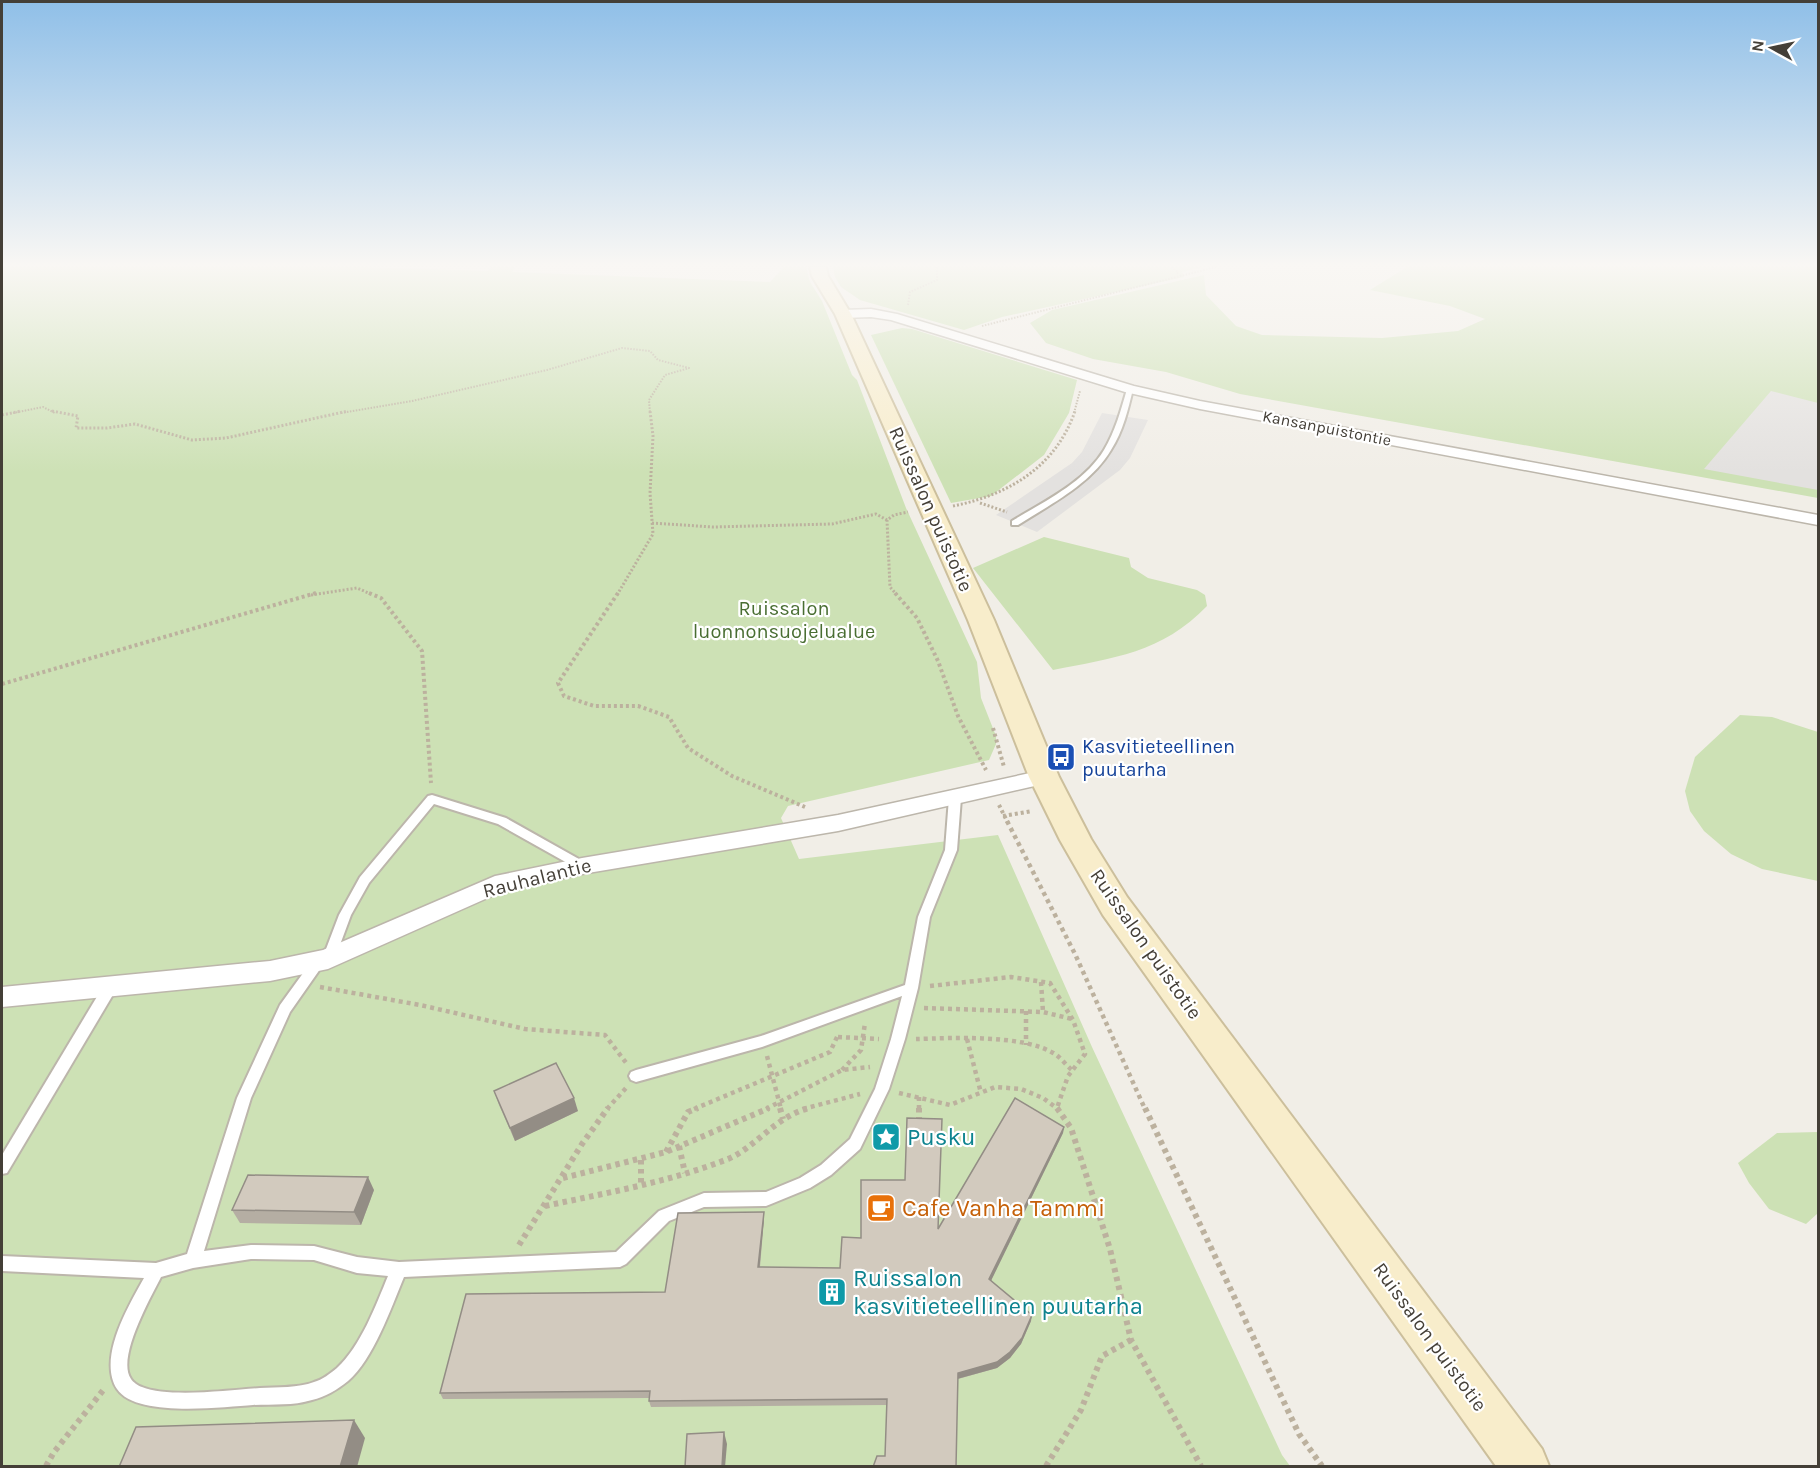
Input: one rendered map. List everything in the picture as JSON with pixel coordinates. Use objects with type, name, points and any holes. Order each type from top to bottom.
[{"type":"street","name":"Ruissalon puistotie","points":[[853,336],[981,620],[1044,777],[1076,840],[1115,906],[1525,1467]]},
{"type":"street","name":"Kansanpuistontie","points":[[957,336],[1130,389],[1212,407],[1818,520]]},
{"type":"street","name":"Rauhalantie","points":[[2,997],[109,989],[270,971],[319,969],[495,885],[582,866],[838,823],[1044,777]]},
{"type":"lane","points":[[1015,523],[1082,479],[1104,456],[1122,417],[1130,389]]},
{"type":"lane","points":[[193,1260],[244,1098],[285,1009],[319,969],[364,880],[432,798],[502,821],[582,866]]},
{"type":"lane","points":[[2,1264],[156,1271],[193,1260],[251,1252],[314,1253],[357,1265],[399,1270],[620,1259],[664,1216],[704,1200],[766,1199],[805,1183],[826,1170],[855,1144],[882,1089],[911,988],[924,917],[951,850],[955,798]]},
{"type":"lane","points":[[636,1076],[762,1041],[911,988]]},
{"type":"lane","points":[[2,1168],[109,989]]},
{"type":"lane","points":[[156,1271],[120,1347],[119,1371],[123,1383],[134,1392],[147,1397],[198,1400],[301,1394],[320,1389],[344,1373],[358,1353],[374,1326],[399,1270]]},
{"type":"path","points":[[2,415],[43,407],[55,413],[78,416],[76,428],[107,428],[135,424],[192,440],[226,438],[368,407],[412,401],[547,370],[622,348],[650,351],[658,360],[689,368],[665,375],[649,400],[653,436],[650,493],[652,534],[558,682],[564,696],[594,706],[638,706],[669,717],[688,748],[732,776],[838,823]]},
{"type":"path","points":[[949,506],[979,502],[1015,486],[1035,470],[1057,447],[1076,411],[1080,389]]},
{"type":"path","points":[[979,502],[1024,517]]},
{"type":"path","points":[[887,519],[894,515],[914,511]]},
{"type":"path","points":[[652,523],[713,527],[832,524],[876,514],[887,519]]},
{"type":"path","points":[[887,519],[890,586],[917,618],[938,661],[958,716],[1001,788]]},
{"type":"path","points":[[2,684],[317,593],[357,588],[381,598],[422,651],[432,798]]},
{"type":"path","points":[[993,728],[1003,816],[1076,954],[1161,1144],[1299,1434],[1322,1467]]},
{"type":"path","points":[[1003,816],[1038,810]]},
{"type":"path","points":[[319,969],[420,1005],[525,1029],[605,1035],[636,1076],[603,1112],[545,1206],[504,1265]]},
{"type":"path","points":[[911,988],[1011,977],[1050,983],[1073,1020],[1085,1054],[1072,1070],[1057,1108]]},
{"type":"path","points":[[1041,982],[1043,1012]]},
{"type":"path","points":[[906,1008],[1043,1012],[1073,1020]]},
{"type":"path","points":[[1026,1011],[1026,1045]]},
{"type":"path","points":[[666,1152],[688,1112],[830,1052],[838,1037],[839,1014]]},
{"type":"path","points":[[838,1037],[968,1039],[1026,1045],[1054,1053],[1072,1070]]},
{"type":"path","points":[[562,1178],[666,1152],[763,1111],[842,1070],[858,1058],[865,1038]]},
{"type":"path","points":[[968,1039],[981,1093]]},
{"type":"path","points":[[762,1041],[783,1119]]},
{"type":"path","points":[[842,1070],[889,1066]]},
{"type":"path","points":[[545,1206],[641,1185],[730,1158],[793,1112],[882,1089],[950,1105],[995,1087],[1021,1089],[1043,1098],[1057,1108],[1071,1128],[1107,1238],[1131,1340],[1201,1467]]},
{"type":"path","points":[[919,1097],[919,1131]]},
{"type":"path","points":[[680,1146],[686,1173]]},
{"type":"path","points":[[641,1160],[641,1185]]},
{"type":"path","points":[[1046,1467],[1081,1410],[1102,1356],[1131,1340]]},
{"type":"path","points":[[46,1467],[54,1452],[119,1371]]},
{"type":"green space","name":"Ruissalon luonnonsuojelualue","points":[[2,336],[836,336],[852,375],[857,380],[906,508],[977,662],[981,698],[996,736],[996,744],[989,760],[788,806],[781,818],[799,859],[998,835],[1092,1047],[1282,1455],[1290,1466],[2,1466]]},
{"type":"green space","points":[[871,336],[933,336],[1077,380],[1069,413],[1044,455],[991,496],[951,503]]},
{"type":"green space","points":[[1040,336],[1382,338],[1409,336],[1818,336],[1818,498],[1240,394],[1166,372],[1093,359],[1046,343]]},
{"type":"green space","points":[[1044,537],[1129,558],[1131,567],[1148,578],[1197,590],[1205,595],[1207,606],[1190,622],[1154,644],[1116,657],[1053,670],[973,568]]},
{"type":"green space","points":[[1740,715],[1772,717],[1818,732],[1818,881],[1762,869],[1731,854],[1704,831],[1690,811],[1685,791],[1695,757]]},
{"type":"green space","points":[[1818,1132],[1818,1213],[1806,1224],[1769,1209],[1749,1183],[1738,1163],[1777,1133]]},
{"type":"shaded area","points":[[1771,391],[1818,403],[1818,490],[1704,469]]},
{"type":"shaded area","points":[[1102,413],[1148,420],[1130,458],[1120,470],[1037,532],[996,515],[1072,463],[1082,452]]},
{"type":"building","points":[[556,1063],[574,1098],[510,1128],[494,1091]]},
{"type":"building","name":"Ruissalon kasvitieteellinen puutarha","points":[[1015,1098],[1064,1127],[989,1279],[1032,1315],[1022,1338],[1010,1352],[997,1362],[958,1373],[956,1467],[873,1467],[877,1456],[885,1456],[887,1399],[649,1401],[650,1391],[440,1393],[466,1294],[665,1292],[678,1213],[764,1212],[758,1267],[840,1268],[842,1237],[861,1238],[861,1180],[905,1180],[907,1118],[942,1119],[938,1229]]},
{"type":"building","points":[[248,1175],[368,1177],[354,1212],[232,1210]]},
{"type":"building","points":[[354,1420],[340,1467],[119,1467],[136,1427]]},
{"type":"building","points":[[724,1432],[722,1467],[685,1467],[687,1434]]},
{"type":"place","name":"Kasvitieteellinen puutarha","points":[[1061,757]]},
{"type":"place","name":"Pusku","points":[[886,1137]]},
{"type":"place","name":"Cafe Vanha Tammi","points":[[881,1208]]},
{"type":"place","name":"Ruissalon kasvitieteellinen puutarha","points":[[832,1292]]}]
